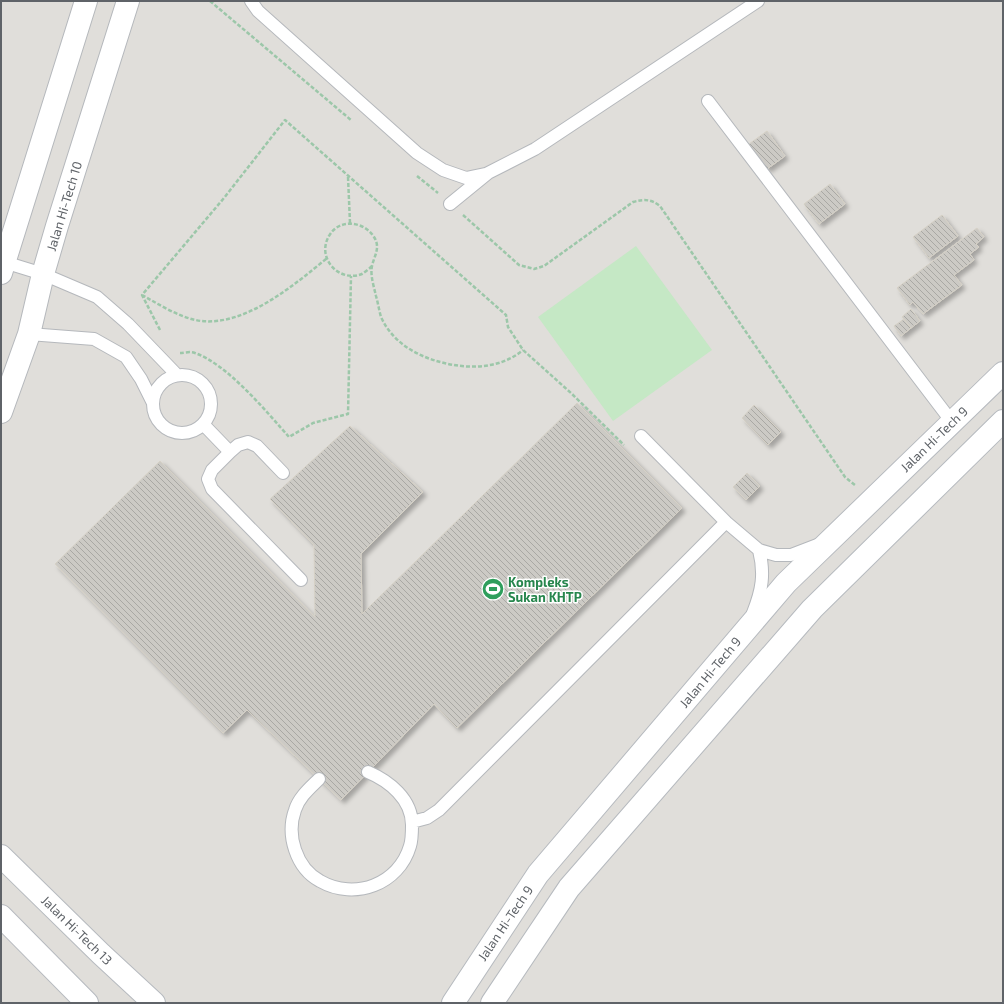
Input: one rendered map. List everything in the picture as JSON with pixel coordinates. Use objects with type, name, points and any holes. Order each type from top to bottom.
[{"type":"main road","points":[[2,267],[86,1]]},
{"type":"main road","name":"Jalan Hi-Tech 10","points":[[1,412],[29,334],[43,274],[128,1]]},
{"type":"main road","name":"Jalan Hi-Tech 9","points":[[453,1003],[538,874],[786,583],[827,541],[872,500],[1003,373]]},
{"type":"main road","points":[[492,1003],[569,888],[806,615],[1003,421]]},
{"type":"main road","name":"Jalan Hi-Tech 13","points":[[1,856],[101,954],[154,1003]]},
{"type":"main road","points":[[1,916],[87,1003]]},
{"type":"lane","points":[[250,1],[258,10],[417,153],[443,170],[466,178],[488,173]]},
{"type":"lane","points":[[450,204],[488,173],[535,149],[758,1]]},
{"type":"lane","points":[[708,101],[952,422]]},
{"type":"lane","points":[[2,267],[43,274],[97,297],[128,324],[173,371],[198,379],[206,387],[211,397],[211,408],[208,418],[203,424],[191,432],[180,433],[169,431],[160,424],[154,415],[152,403],[140,379],[126,357],[94,339],[29,334]]},
{"type":"lane","points":[[152,403],[154,394],[159,385],[167,379],[173,371]]},
{"type":"lane","points":[[203,424],[230,452]]},
{"type":"lane","points":[[642,436],[726,522],[759,550],[776,554],[791,555],[827,541]]},
{"type":"lane","points":[[283,473],[257,446],[248,442],[238,445],[230,452],[212,470],[208,479],[212,489],[301,580]]},
{"type":"lane","points":[[412,822],[427,818],[439,810],[726,522]]},
{"type":"lane","points":[[746,630],[758,600],[762,582],[763,567],[759,550]]},
{"type":"lane","points":[[319,779],[305,792],[295,809],[291,829],[294,848],[302,865],[319,881],[340,889],[363,889],[385,881],[401,865],[411,845],[412,822],[407,805],[397,791],[384,779],[368,772]]},
{"type":"path","points":[[210,1],[354,123]]},
{"type":"path","points":[[142,295],[224,198],[285,120],[506,315],[508,327],[523,350],[571,392],[630,450]]},
{"type":"path","points":[[414,173],[519,265],[534,269],[544,266],[633,202],[643,200],[653,201],[660,206],[845,477],[872,500]]},
{"type":"path","points":[[348,176],[350,223]]},
{"type":"path","points":[[350,223],[365,227],[375,238],[378,253],[372,266],[362,274],[351,276],[341,274],[332,268],[326,259],[325,247],[329,235],[338,226],[350,223]]},
{"type":"path","points":[[142,295],[174,312],[200,321],[222,320],[267,304],[294,285],[326,259]]},
{"type":"path","points":[[372,266],[374,286],[381,316],[390,331],[419,355],[441,363],[463,367],[498,364],[512,358],[523,350]]},
{"type":"path","points":[[173,371],[176,353],[193,352],[211,360],[264,408],[289,437],[313,423],[348,414],[351,276]]},
{"type":"path","points":[[142,295],[155,323],[164,335]]},
{"type":"shaded area","points":[[1,1],[1003,1],[1003,1003],[1,1003]]},
{"type":"green space","points":[[636,246],[712,350],[613,421],[538,317]]},
{"type":"building","points":[[767,131],[785,156],[767,169],[749,144]]},
{"type":"building","points":[[830,184],[845,204],[819,224],[804,204]]},
{"type":"building","points":[[942,215],[958,236],[929,258],[913,237]]},
{"type":"building","points":[[977,228],[984,237],[976,244],[979,247],[970,254],[974,260],[954,275],[962,285],[923,314],[913,302],[910,305],[897,288]]},
{"type":"building","points":[[911,309],[920,321],[911,328],[902,317]]},
{"type":"building","points":[[904,319],[911,328],[901,336],[894,326]]},
{"type":"building","name":"Kompleks Sukan KHTP","points":[[577,403],[682,508],[457,728],[434,704],[341,800],[247,710],[223,733],[55,564],[160,461],[315,617],[314,545],[270,499],[350,426],[423,492],[361,554],[362,614]]},
{"type":"building","points":[[754,405],[781,432],[768,445],[742,418]]},
{"type":"building","points":[[747,473],[760,486],[746,500],[733,487]]},
{"type":"place","name":"Kompleks Sukan KHTP","points":[[493,589]]}]
